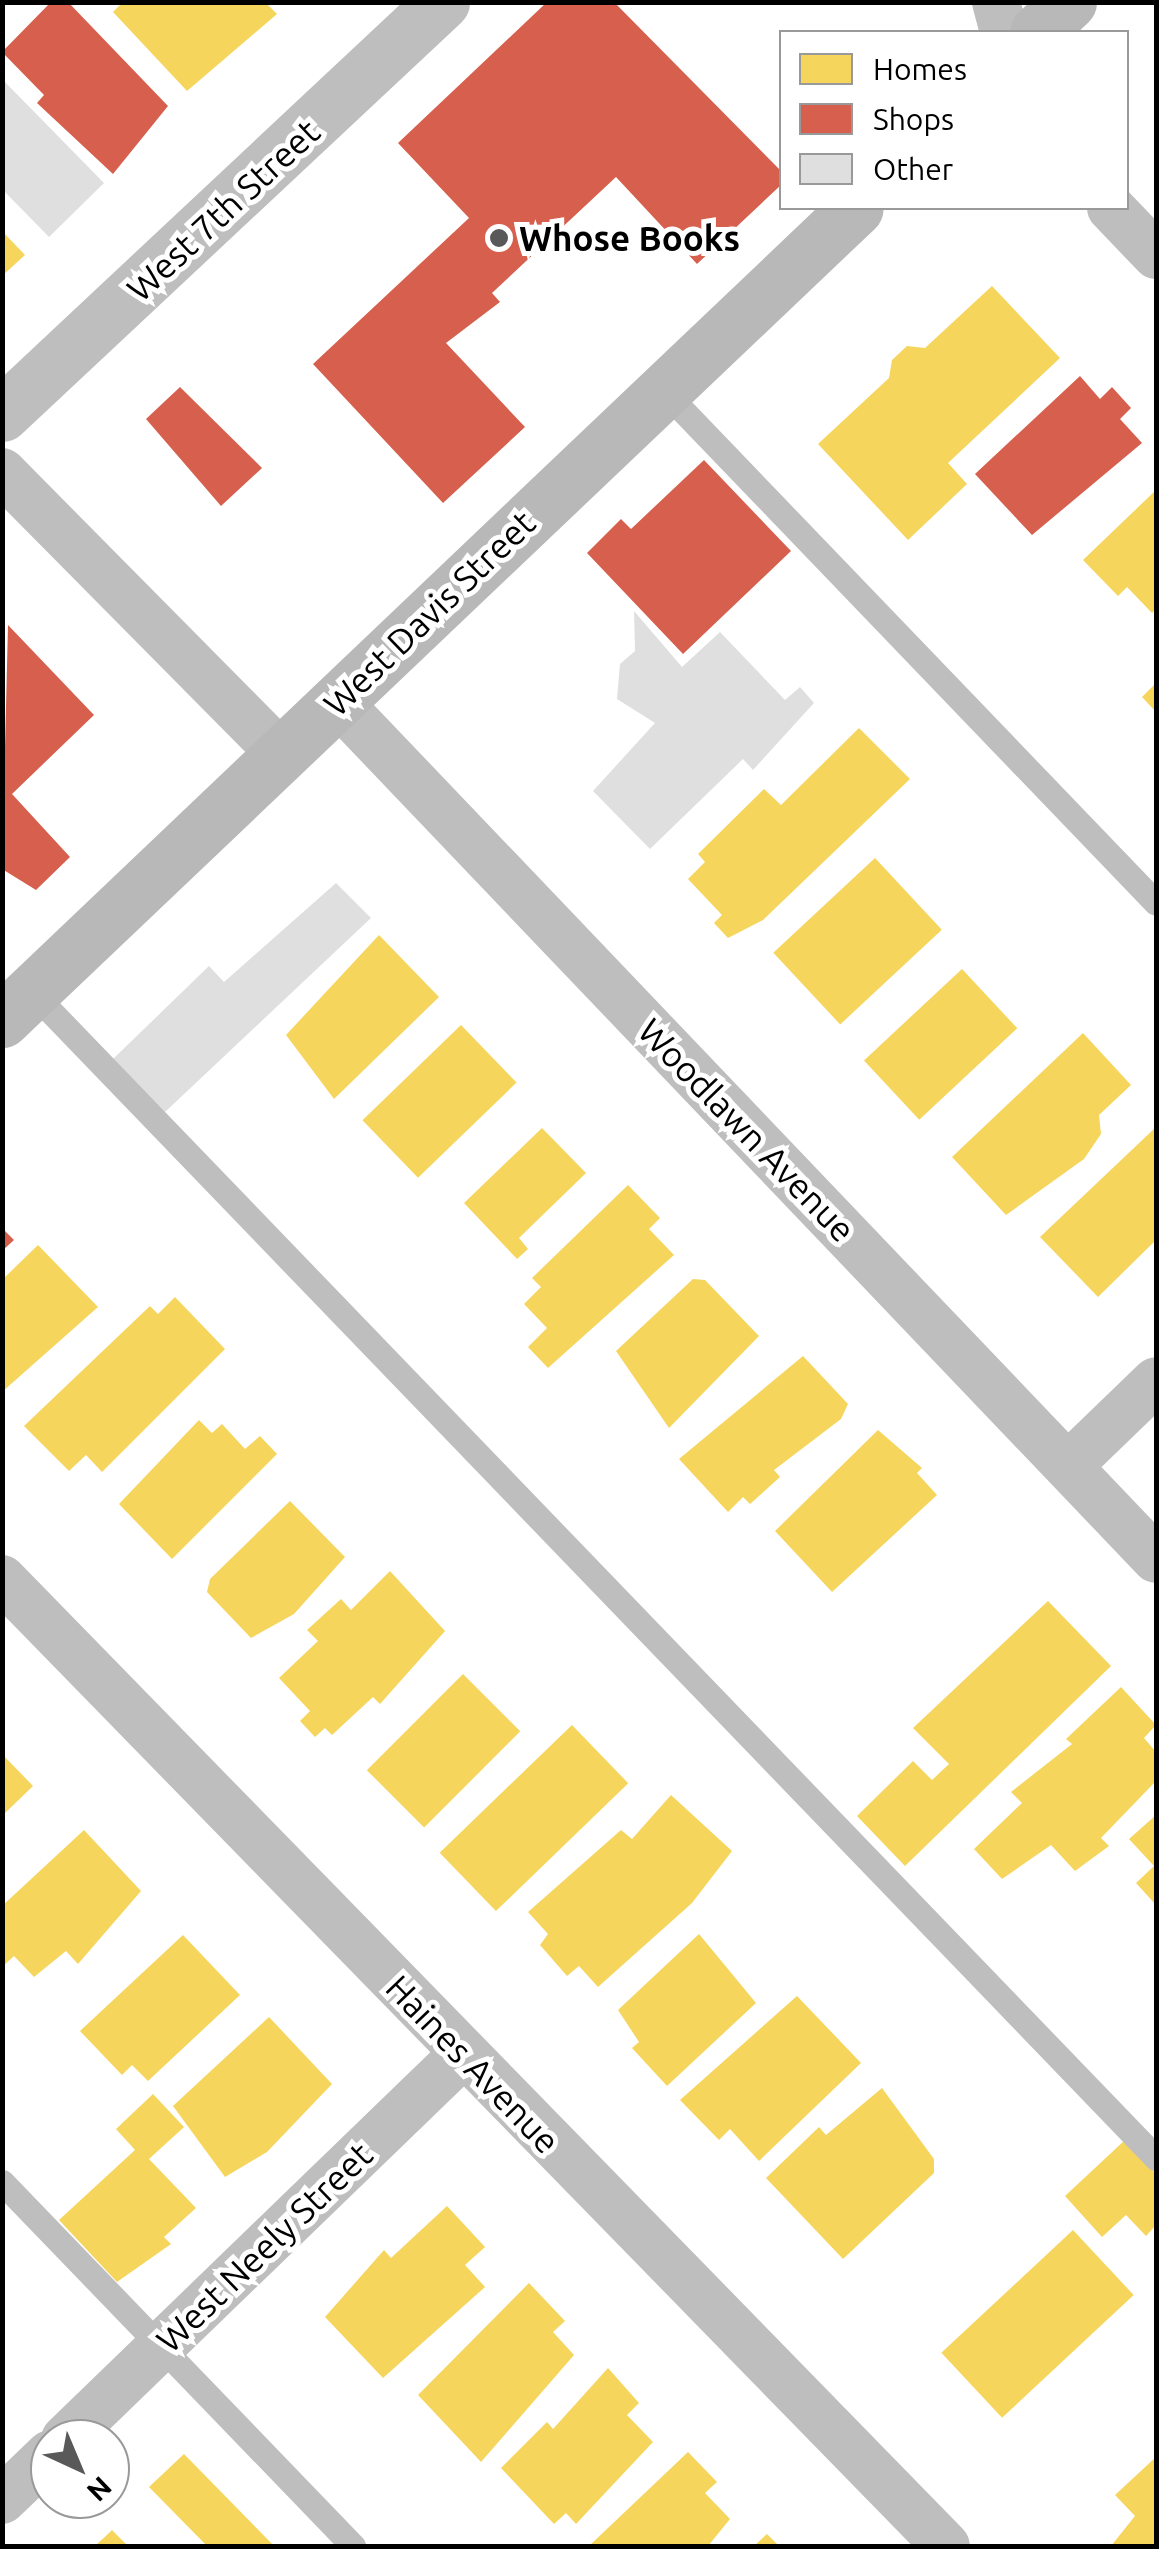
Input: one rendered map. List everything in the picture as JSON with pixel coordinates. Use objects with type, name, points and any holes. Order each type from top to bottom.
[{"type":"main road","points":[[1039,30],[1069,2]]},
{"type":"main road","name":"West Davis Street","points":[[17,1006],[854,210]]},
{"type":"street","name":"West 7th Street","points":[[2,414],[442,2]]},
{"type":"street","points":[[996,2],[1003,30]]},
{"type":"street","points":[[1113,210],[1156,255]]},
{"type":"street","points":[[2,472],[282,754]]},
{"type":"street","name":"Woodlawn Avenue","points":[[337,701],[1156,1559]]},
{"type":"street","points":[[1068,1466],[1156,1381]]},
{"type":"street","name":"Haines Avenue","points":[[2,1579],[462,2055],[946,2546]]},
{"type":"street","name":"West Neely Street","points":[[85,2419],[462,2055]]},
{"type":"street","points":[[2,2500],[30,2473]]},
{"type":"lane","points":[[664,390],[1156,903]]},
{"type":"lane","points":[[17,1006],[1156,2158]]},
{"type":"lane","points":[[2,2182],[354,2546]]},
{"type":"building: Homes","points":[[123,2],[265,2],[277,14],[187,91],[113,12]]},
{"type":"building: Homes","points":[[2,231],[25,255],[2,276]]},
{"type":"building: Homes","points":[[992,286],[1060,358],[948,463],[967,484],[908,540],[818,444],[889,378],[892,360],[907,346],[925,348]]},
{"type":"building: Homes","points":[[1156,490],[1156,609],[1152,613],[1127,587],[1118,596],[1083,560]]},
{"type":"building: Homes","points":[[1156,683],[1156,712],[1142,697]]},
{"type":"building: Homes","points":[[859,728],[910,779],[763,920],[728,938],[714,923],[722,915],[688,879],[705,862],[698,854],[764,789],[781,805]]},
{"type":"building: Homes","points":[[875,858],[942,930],[840,1024],[773,953]]},
{"type":"building: Homes","points":[[379,935],[439,997],[334,1099],[286,1035]]},
{"type":"building: Homes","points":[[962,969],[1017,1028],[919,1120],[864,1060]]},
{"type":"building: Homes","points":[[461,1025],[517,1083],[418,1178],[362,1120]]},
{"type":"building: Homes","points":[[1083,1033],[1131,1085],[1099,1115],[1101,1134],[1084,1159],[1006,1215],[952,1157]]},
{"type":"building: Homes","points":[[1156,1127],[1156,1240],[1098,1297],[1040,1237]]},
{"type":"building: Homes","points":[[542,1128],[586,1173],[519,1238],[528,1249],[517,1259],[464,1203]]},
{"type":"building: Homes","points":[[628,1185],[660,1218],[649,1229],[674,1255],[548,1368],[528,1347],[547,1328],[524,1304],[541,1287],[532,1278]]},
{"type":"building: Homes","points":[[38,1245],[98,1307],[2,1392],[2,1280]]},
{"type":"building: Homes","points":[[693,1279],[705,1280],[759,1336],[669,1428],[616,1351]]},
{"type":"building: Homes","points":[[175,1297],[225,1349],[102,1472],[86,1455],[69,1471],[24,1426],[150,1306],[158,1314]]},
{"type":"building: Homes","points":[[803,1356],[848,1404],[841,1419],[774,1470],[780,1477],[750,1504],[743,1497],[728,1512],[679,1459]]},
{"type":"building: Homes","points":[[199,1420],[212,1433],[222,1424],[245,1449],[260,1436],[277,1454],[172,1559],[119,1504]]},
{"type":"building: Homes","points":[[878,1430],[922,1468],[917,1473],[937,1495],[832,1592],[775,1531]]},
{"type":"building: Homes","points":[[290,1501],[345,1557],[294,1614],[251,1638],[207,1592],[210,1579]]},
{"type":"building: Homes","points":[[390,1571],[445,1631],[380,1704],[373,1697],[332,1735],[325,1728],[315,1737],[300,1721],[310,1711],[279,1678],[318,1641],[307,1630],[341,1599],[351,1610]]},
{"type":"building: Homes","points":[[1048,1601],[1111,1666],[905,1866],[857,1816],[913,1761],[932,1780],[949,1764],[913,1728]]},
{"type":"building: Homes","points":[[463,1674],[520,1731],[424,1827],[367,1770]]},
{"type":"building: Homes","points":[[1121,1687],[1156,1725],[1144,1738],[1156,1752],[1156,1781],[1101,1838],[1109,1846],[1075,1871],[1051,1845],[1002,1879],[974,1849],[1022,1803],[1011,1792],[1072,1744],[1066,1739]]},
{"type":"building: Homes","points":[[572,1725],[628,1783],[496,1911],[440,1853]]},
{"type":"building: Homes","points":[[2,1754],[33,1786],[2,1816]]},
{"type":"building: Homes","points":[[671,1795],[732,1851],[692,1903],[598,1987],[579,1966],[567,1976],[540,1945],[548,1934],[528,1912],[621,1830],[632,1839]]},
{"type":"building: Homes","points":[[1156,1815],[1156,1905],[1136,1883],[1154,1866],[1129,1839]]},
{"type":"building: Homes","points":[[84,1830],[141,1891],[78,1964],[66,1951],[34,1977],[14,1956],[2,1967],[2,1906]]},
{"type":"building: Homes","points":[[699,1934],[756,2003],[667,2086],[632,2048],[639,2042],[618,2010]]},
{"type":"building: Homes","points":[[183,1935],[240,1995],[148,2081],[132,2065],[122,2075],[80,2031]]},
{"type":"building: Homes","points":[[797,1996],[861,2063],[759,2161],[730,2129],[719,2140],[680,2100]]},
{"type":"building: Homes","points":[[269,2017],[332,2084],[267,2152],[225,2177],[173,2106]]},
{"type":"building: Homes","points":[[882,2088],[934,2159],[934,2173],[843,2259],[766,2178],[819,2127],[826,2135]]},
{"type":"building: Homes","points":[[153,2094],[184,2127],[149,2159],[196,2208],[164,2237],[171,2244],[117,2282],[59,2220],[135,2150],[116,2129]]},
{"type":"building: Homes","points":[[1125,2140],[1156,2174],[1156,2225],[1146,2236],[1126,2215],[1102,2237],[1065,2196]]},
{"type":"building: Homes","points":[[447,2206],[485,2247],[465,2265],[485,2287],[383,2378],[325,2317],[384,2250],[391,2258]]},
{"type":"building: Homes","points":[[1073,2230],[1134,2295],[1002,2418],[941,2353]]},
{"type":"building: Homes","points":[[529,2283],[565,2321],[553,2332],[574,2355],[481,2462],[418,2395]]},
{"type":"building: Homes","points":[[608,2368],[639,2403],[627,2415],[653,2442],[576,2524],[566,2513],[554,2524],[501,2468],[547,2422],[553,2429]]},
{"type":"building: Homes","points":[[688,2452],[717,2482],[705,2493],[730,2519],[708,2546],[589,2546]]},
{"type":"building: Homes","points":[[184,2454],[274,2546],[207,2546],[149,2487]]},
{"type":"building: Homes","points":[[1156,2457],[1156,2546],[1111,2546],[1135,2516],[1115,2495]]},
{"type":"building: Homes","points":[[112,2530],[128,2546],[95,2546],[109,2533]]},
{"type":"building: Homes","points":[[767,2534],[779,2546],[754,2546]]},
{"type":"building: Shops","points":[[51,2],[68,2],[168,106],[113,174],[37,103],[44,95],[2,52]]},
{"type":"building: Shops","name":"Whose Books","points":[[547,2],[614,2],[779,169],[779,187],[697,264],[616,177],[492,293],[500,302],[446,343],[525,427],[443,503],[313,364],[469,218],[398,143]]},
{"type":"building: Shops","points":[[1080,376],[1100,399],[1112,387],[1131,408],[1120,419],[1142,443],[1032,535],[975,474]]},
{"type":"building: Shops","points":[[180,387],[262,468],[221,506],[146,419]]},
{"type":"building: Shops","points":[[704,460],[791,551],[683,654],[587,553],[621,519],[631,529]]},
{"type":"building: Shops","points":[[8,625],[94,715],[12,794],[70,857],[36,890],[2,869]]},
{"type":"building: Shops","points":[[2,1228],[14,1240],[2,1251]]},
{"type":"building: Other","points":[[2,79],[104,183],[49,237],[2,189]]},
{"type":"building: Other","points":[[634,611],[682,667],[720,632],[785,700],[800,687],[814,703],[753,770],[743,759],[650,849],[593,791],[655,723],[617,699],[620,664],[635,651]]},
{"type":"building: Other","points":[[336,883],[371,918],[165,1112],[113,1059],[209,966],[224,982]]},
{"type":"place","name":"Whose Books","points":[[499,238]]}]
